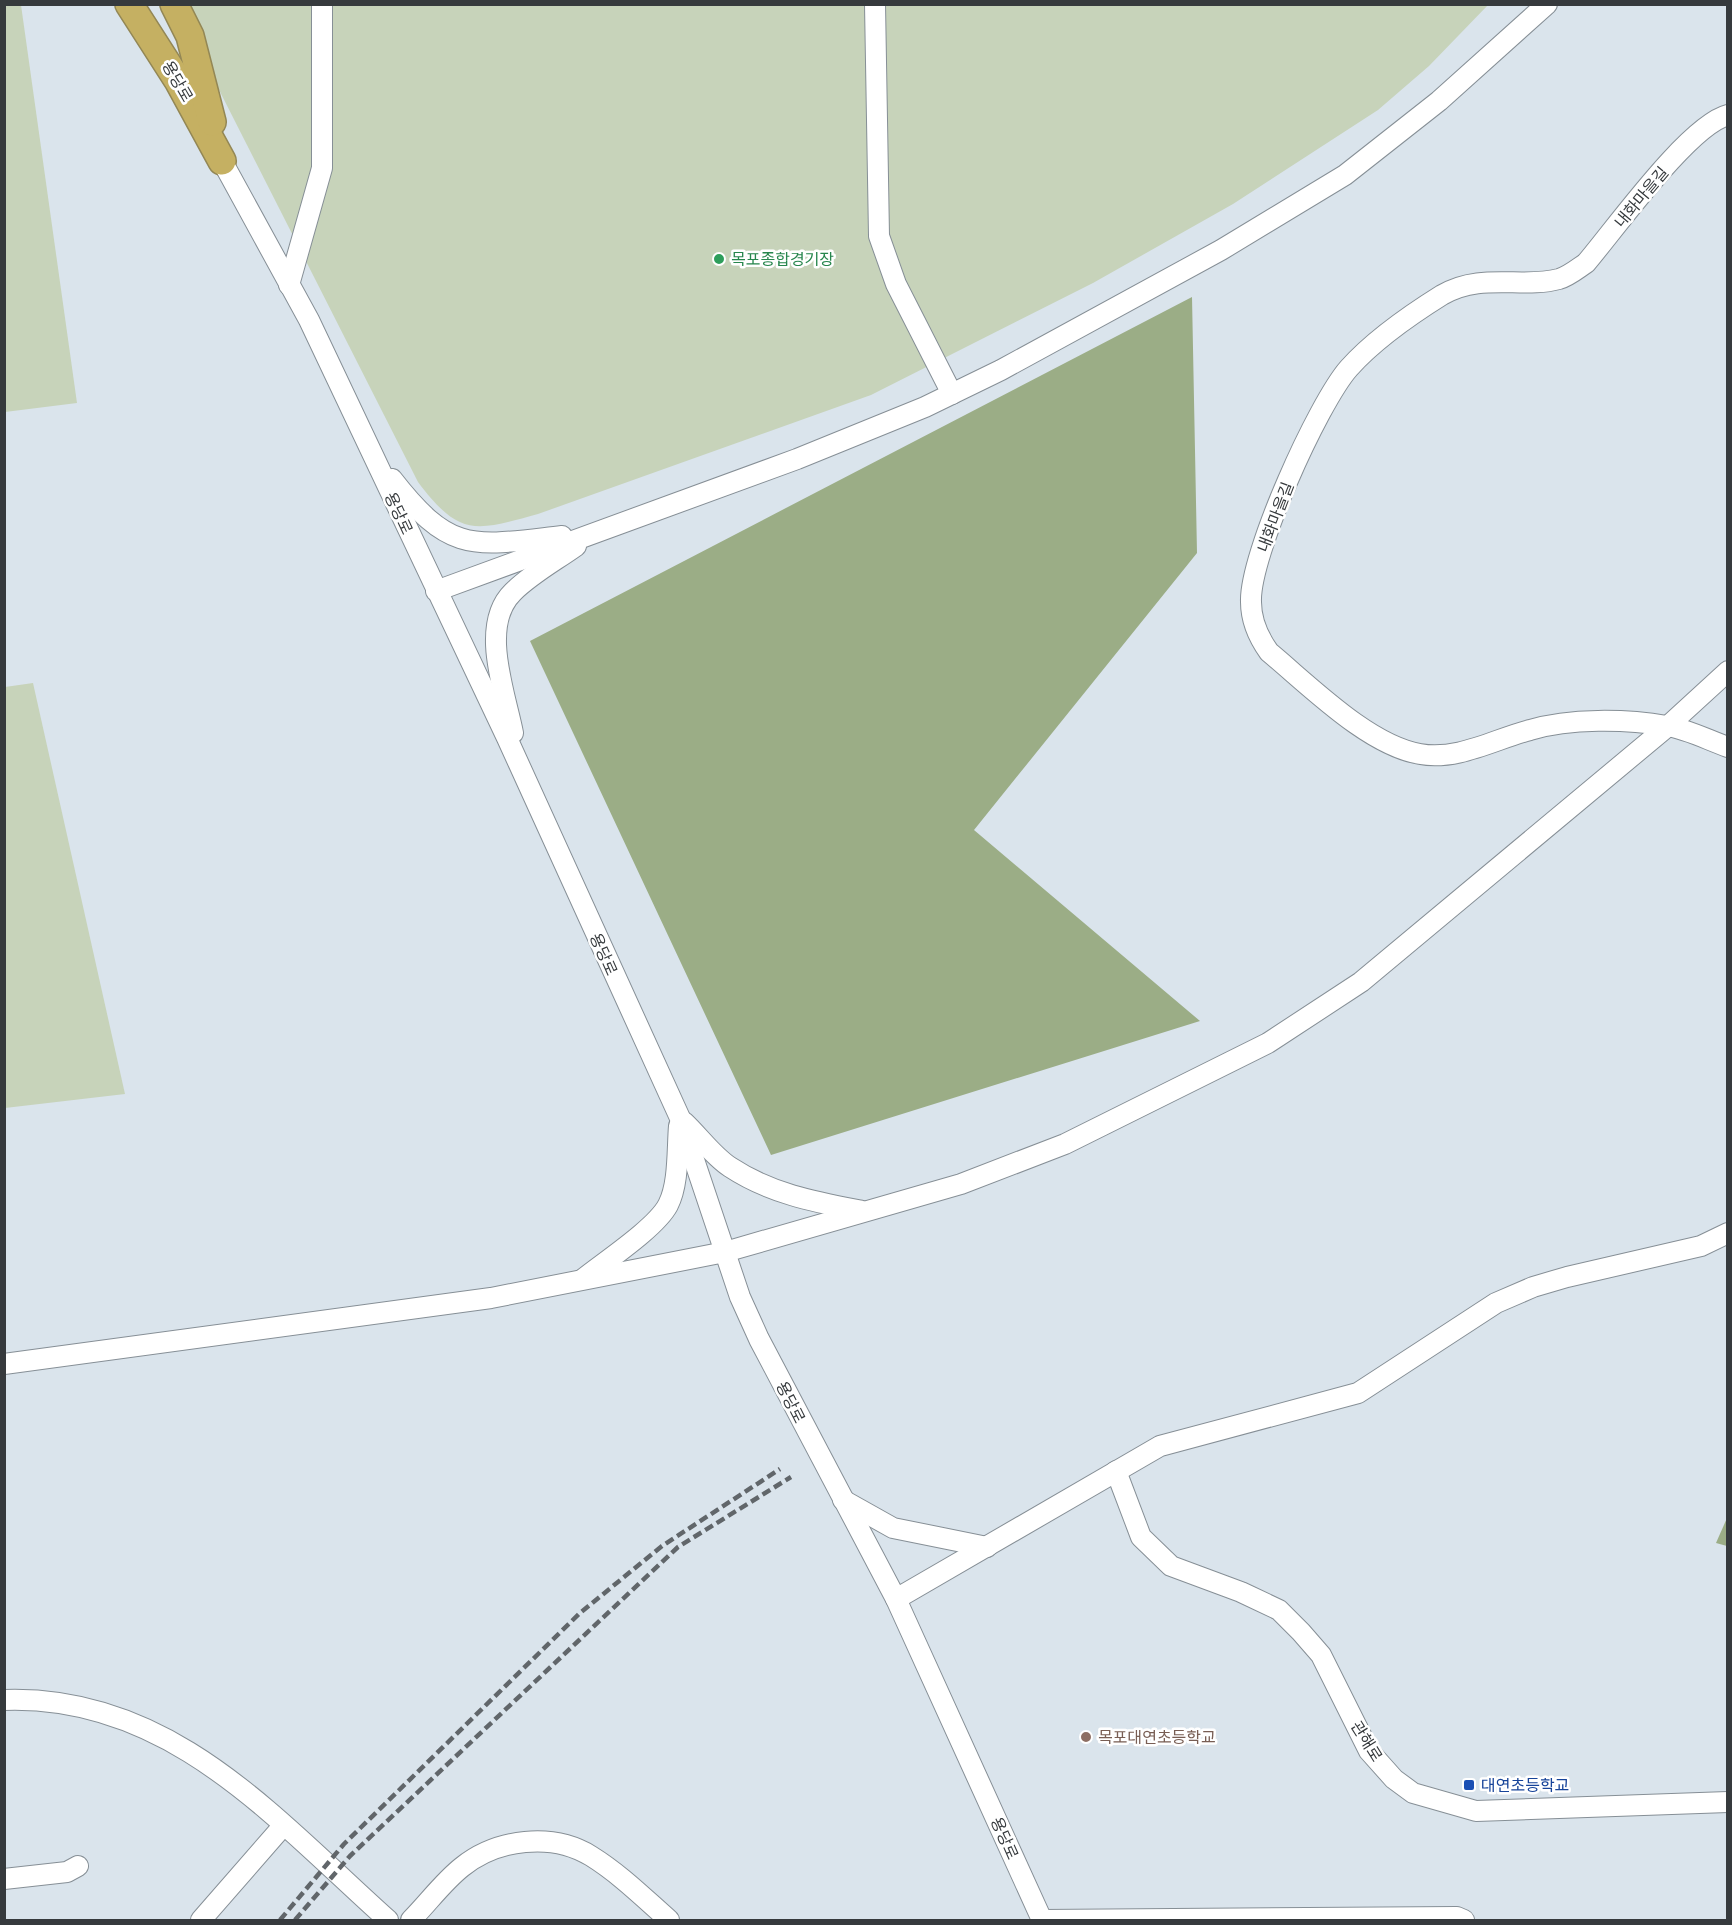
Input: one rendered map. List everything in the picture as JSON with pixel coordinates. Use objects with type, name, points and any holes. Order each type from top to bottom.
[{"type":"highway","name":"용당로","points":[[129,4],[179,82],[222,161]]},
{"type":"highway","points":[[174,4],[190,36],[222,161]]},
{"type":"street","points":[[290,285],[322,168],[322,4]]},
{"type":"street","points":[[875,4],[879,236],[896,284],[952,394]]},
{"type":"street","points":[[436,591],[797,459],[952,394],[1149,290],[1345,175],[1439,102],[1547,4]]},
{"type":"street","name":"내화마을길","points":[[1728,115],[1710,123],[1688,141],[1586,263],[1569,275],[1545,281],[1485,283],[1444,294],[1379,341],[1349,369],[1335,388],[1287,483],[1265,539],[1252,585],[1251,603],[1255,624],[1269,652],[1354,723],[1401,749],[1420,755],[1460,753],[1532,729],[1584,721],[1668,726],[1728,747]]},
{"type":"street","name":"용당로","points":[[222,161],[290,285],[518,762],[680,1118],[725,1252],[759,1339],[896,1599],[1042,1920]]},
{"type":"street","points":[[371,452],[426,519],[446,533],[464,539],[499,543],[595,532]]},
{"type":"street","points":[[518,762],[495,642],[496,621],[501,608],[512,593],[595,532]]},
{"type":"street","points":[[4,1364],[491,1298],[725,1252],[961,1184],[1065,1144],[1269,1043],[1361,982],[1668,726],[1728,672]]},
{"type":"street","points":[[680,1118],[729,1166],[762,1185],[798,1199],[867,1212]]},
{"type":"street","points":[[581,1281],[653,1223],[668,1205],[674,1182],[680,1118]]},
{"type":"street","points":[[896,1599],[1147,1452],[1178,1440],[1314,1407],[1358,1393],[1496,1303],[1533,1287],[1701,1246],[1728,1233]]},
{"type":"street","name":"관해로","points":[[1116,1471],[1141,1537],[1171,1566],[1241,1592],[1279,1610],[1301,1632],[1321,1654],[1369,1751],[1394,1779],[1413,1793],[1476,1811],[1728,1802]]},
{"type":"street","points":[[842,1499],[893,1528],[987,1547]]},
{"type":"street","points":[[4,1700],[56,1702],[101,1711],[143,1726],[212,1765],[388,1920]]},
{"type":"street","points":[[201,1920],[283,1826]]},
{"type":"street","points":[[411,1920],[462,1867],[491,1849],[514,1842],[566,1845],[590,1856],[633,1888],[669,1920]]},
{"type":"street","points":[[4,1879],[67,1872],[78,1866]]},
{"type":"street","points":[[1042,1920],[1457,1917],[1464,1920]]},
{"type":"green space","points":[[4,5],[21,5],[77,403],[5,412]]},
{"type":"green space","name":"목포종합경기장","points":[[176,5],[1488,5],[1429,66],[1378,110],[1233,204],[1093,283],[871,395],[538,514],[484,526],[458,521],[446,513],[418,482]]},
{"type":"green space","points":[[1192,297],[1197,553],[974,830],[1200,1021],[771,1155],[530,641]]},
{"type":"green space","points":[[33,683],[125,1094],[5,1108],[5,687]]},
{"type":"green space","points":[[1727,1518],[1727,1546],[1716,1543]]},
{"type":"railway","points":[[280,1920],[344,1844],[580,1613],[662,1546],[780,1469]]},
{"type":"railway","points":[[295,1920],[350,1856],[678,1547],[791,1477]]},
{"type":"place","name":"목포종합경기장","points":[[719,259]]},
{"type":"place","name":"목포대연초등학교","points":[[1086,1737]]},
{"type":"place","name":"대연초등학교","points":[[1469,1785]]}]
